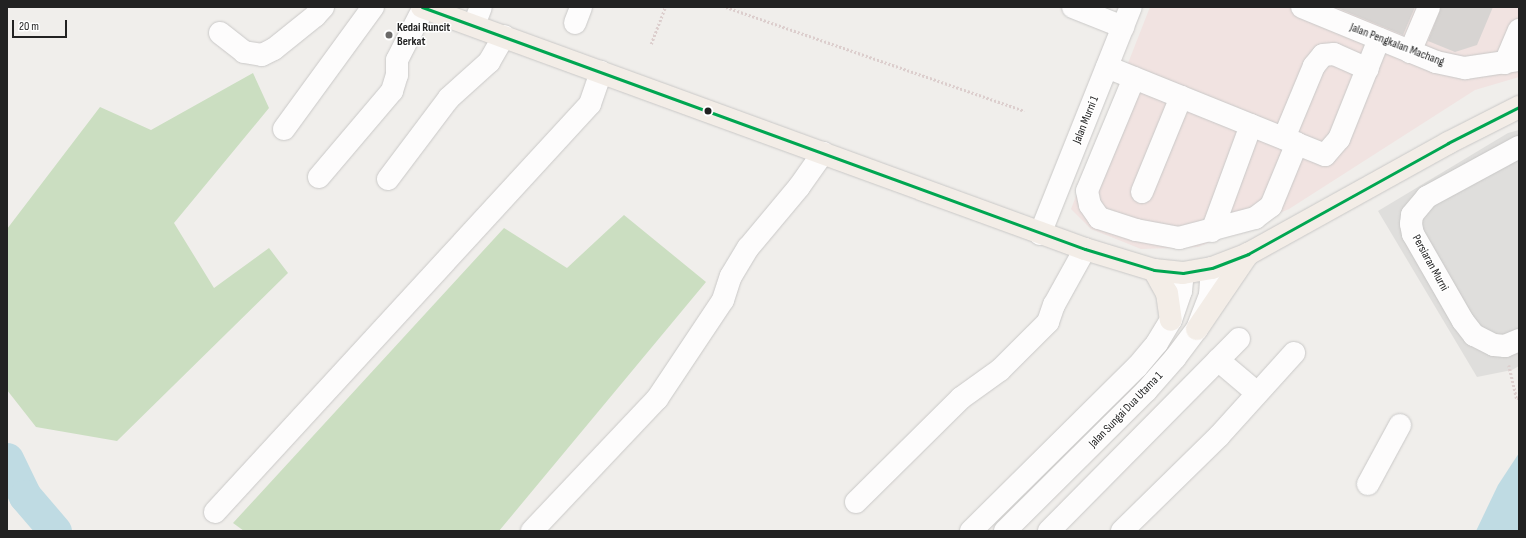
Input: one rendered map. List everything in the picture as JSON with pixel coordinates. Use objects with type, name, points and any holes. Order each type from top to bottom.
[{"type":"main road","points":[[423,7],[477,16],[504,36],[1040,234],[1154,270],[1183,273],[1212,268],[1248,254],[1448,143],[1519,107]]},
{"type":"main road","points":[[1197,329],[1248,254]]},
{"type":"main road","points":[[1154,270],[1167,293],[1171,320]]},
{"type":"street","points":[[220,33],[244,52],[262,55],[274,50],[315,16],[323,7]]},
{"type":"street","points":[[284,129],[373,7]]},
{"type":"street","points":[[319,177],[392,91],[397,75],[397,60],[423,7]]},
{"type":"street","points":[[1073,7],[1123,27]]},
{"type":"street","name":"Jalan Murni 1","points":[[1040,234],[1131,7]]},
{"type":"street","name":"Jalan Pengkalan Machang","points":[[1302,7],[1332,13],[1379,40],[1436,62],[1465,68],[1512,61]]},
{"type":"street","points":[[1410,52],[1429,7]]},
{"type":"street","points":[[1512,61],[1519,30]]},
{"type":"street","points":[[388,179],[449,98],[489,62],[504,36]]},
{"type":"street","points":[[1107,67],[1325,155],[1339,140],[1379,40]]},
{"type":"street","points":[[1134,78],[1087,192],[1090,204],[1099,218],[1136,230],[1179,238],[1212,231],[1255,218],[1271,206],[1314,66],[1323,55],[1334,54],[1368,69]]},
{"type":"street","points":[[215,512],[590,104],[601,72]]},
{"type":"street","points":[[1142,192],[1181,97]]},
{"type":"street","points":[[1212,231],[1251,125]]},
{"type":"street","name":"Persiaran Murni","points":[[1512,343],[1484,342],[1474,334],[1463,321],[1413,234],[1411,224],[1412,215],[1427,196],[1519,146]]},
{"type":"street","points":[[532,531],[657,399],[723,300],[731,276],[748,248],[799,187],[823,154]]},
{"type":"street","points":[[856,502],[961,398],[1000,370],[1048,322],[1054,304],[1085,249]]},
{"type":"street","name":"Jalan Sungai Dua Utama 1","points":[[1005,531],[1146,391],[1197,329],[1210,295],[1212,268]]},
{"type":"street","name":"Jalan Sungai Dua Utama 1","points":[[971,531],[1137,367],[1157,343],[1171,320],[1180,291],[1183,273]]},
{"type":"street","points":[[1039,497],[1061,527],[1239,339]]},
{"type":"street","points":[[1122,531],[1219,436],[1294,353]]},
{"type":"street","points":[[1218,360],[1258,393]]},
{"type":"street","points":[[1368,484],[1400,425]]},
{"type":"path","points":[[651,44],[665,7]]},
{"type":"path","points":[[726,7],[1024,111]]},
{"type":"path","points":[[1512,343],[1516,399],[1519,399]]},
{"type":"shaded area","points":[[1150,7],[1519,7],[1519,77],[1475,90],[1289,209],[1198,247],[1141,249],[1091,229],[1071,209]]},
{"type":"shaded area","points":[[1519,130],[1519,366],[1512,370],[1477,377],[1378,211],[1508,133]]},
{"type":"green space","points":[[253,73],[269,108],[174,223],[214,288],[269,248],[288,273],[117,441],[36,427],[7,390],[7,229],[100,107],[151,130]]},
{"type":"green space","points":[[624,215],[706,282],[499,531],[244,531],[233,523],[504,228],[567,268]]},
{"type":"water","points":[[1519,453],[1519,531],[1476,531],[1498,485]]},
{"type":"building","points":[[1335,7],[1415,7],[1403,35]]},
{"type":"building","points":[[1441,7],[1493,7],[1477,45],[1455,52],[1428,41]]},
{"type":"waterway","points":[[7,459],[25,496],[55,531]]},
{"type":"transit line","points":[[422,7],[1085,249],[1154,270],[1183,273],[1212,268],[1248,254],[1448,143],[1519,107]]},
{"type":"place","name":"Kedai Runcit Berkat","points":[[389,35]]}]
